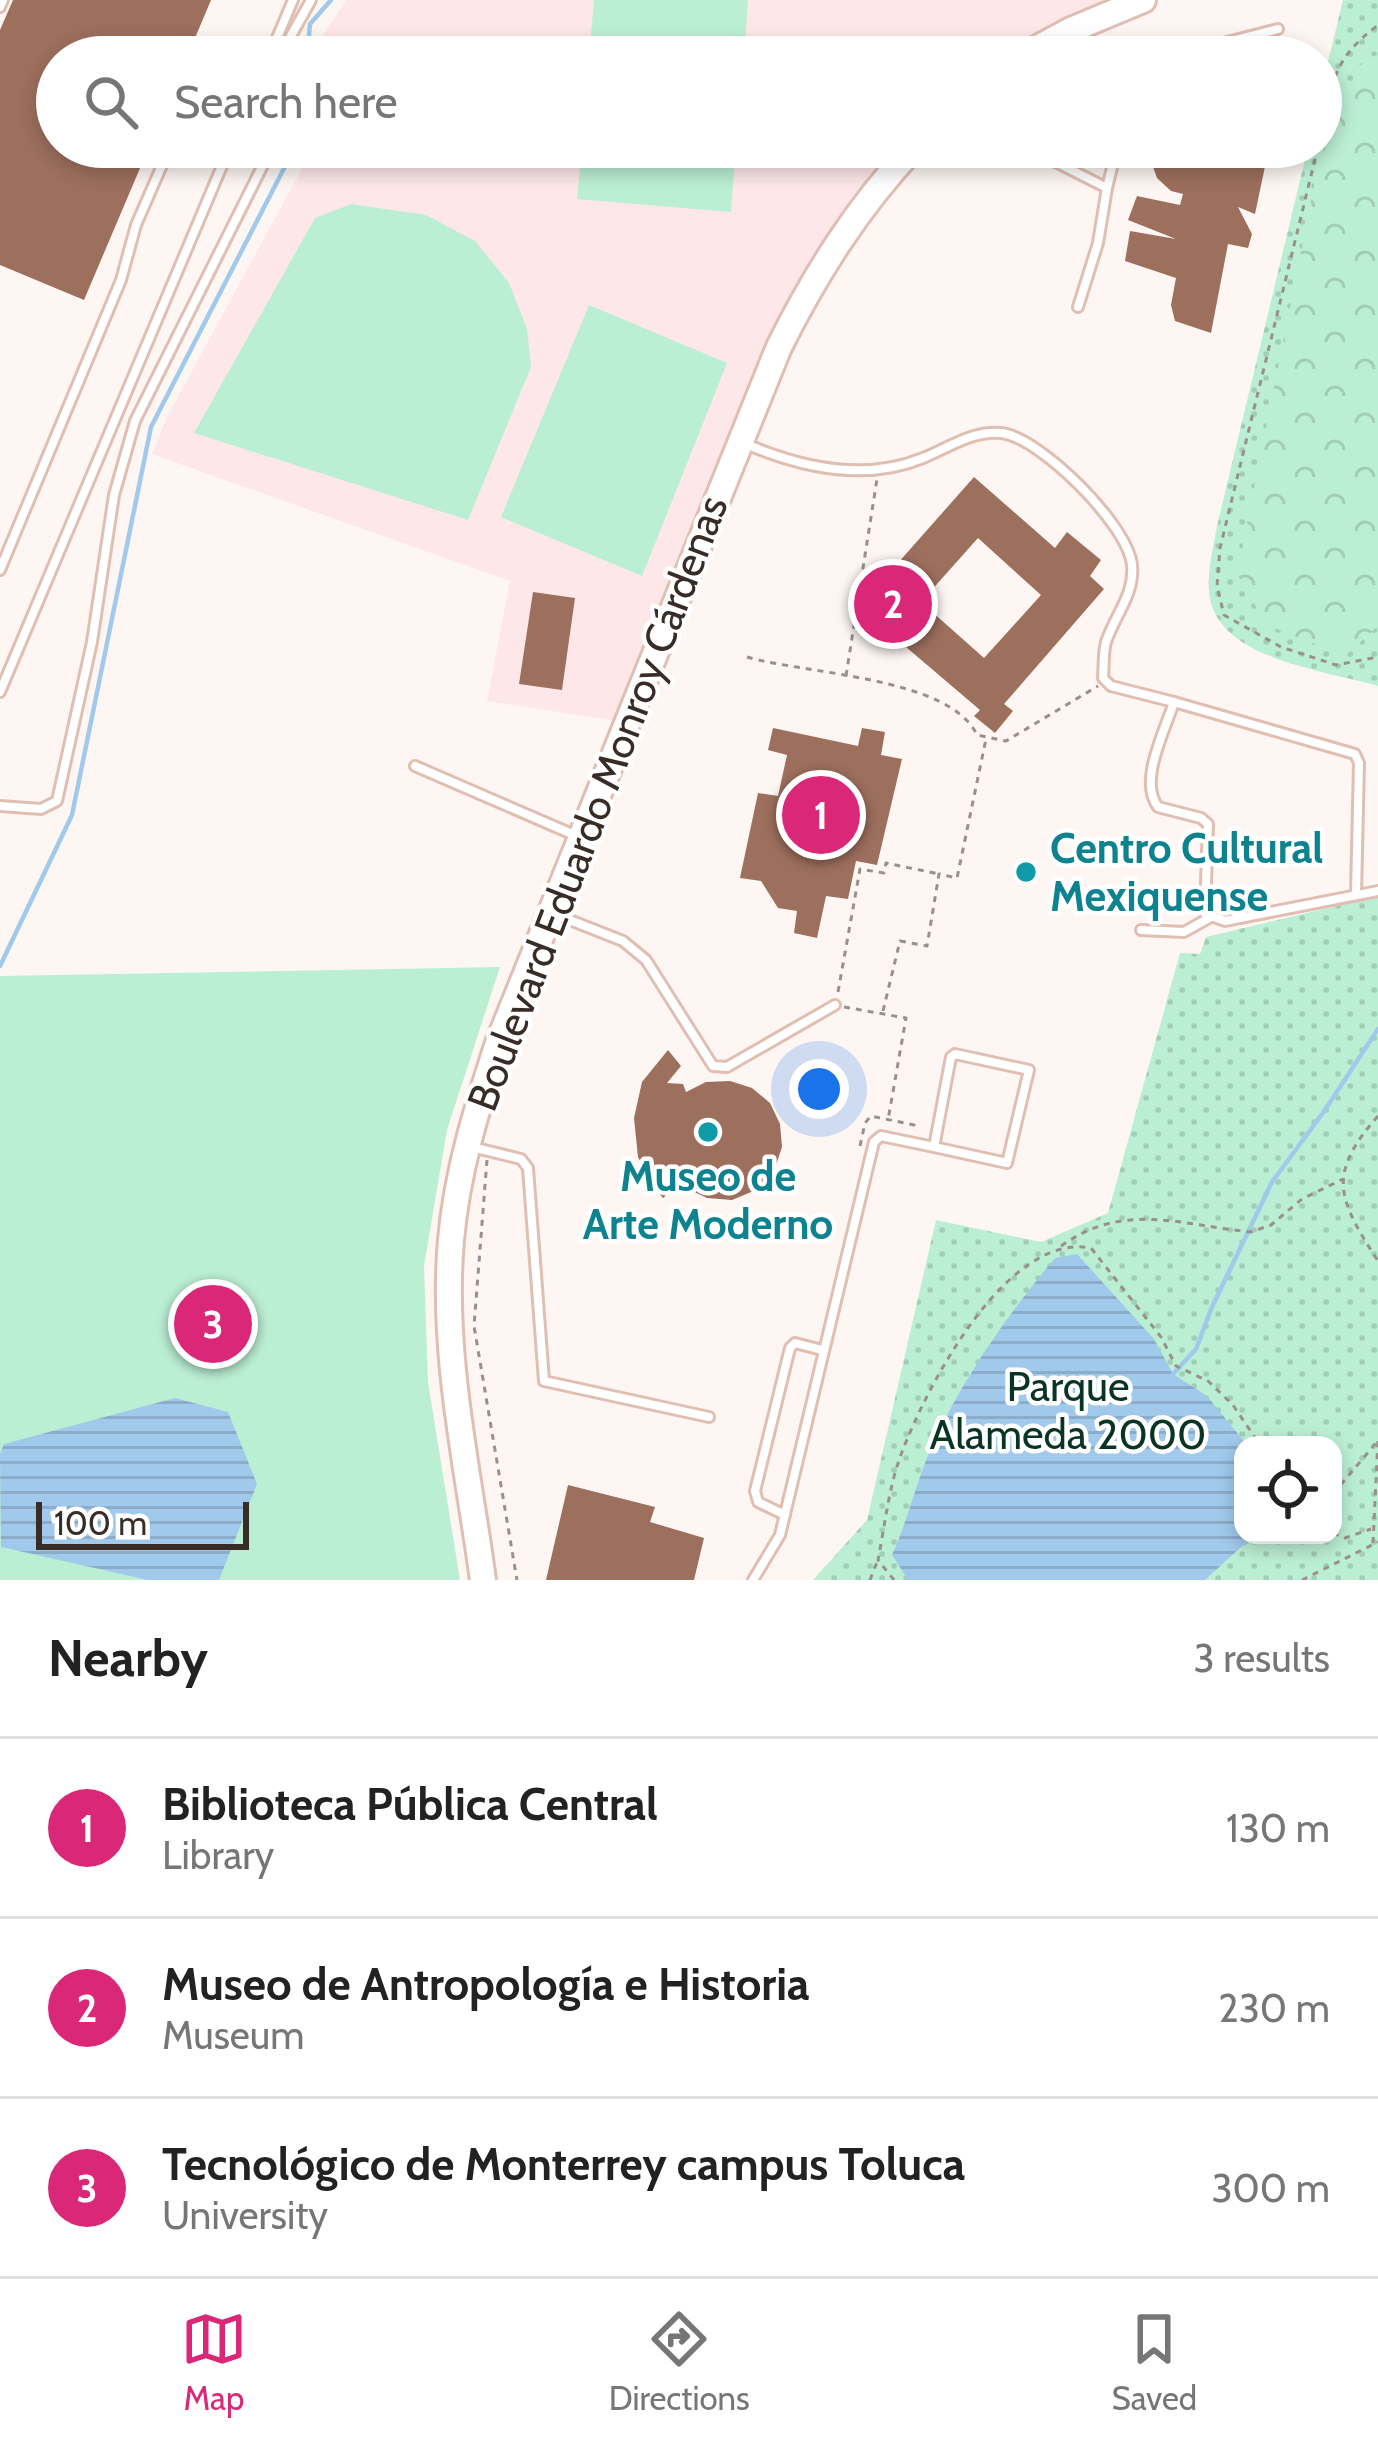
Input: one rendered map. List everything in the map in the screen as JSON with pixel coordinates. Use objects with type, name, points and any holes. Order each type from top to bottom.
[{"type":"main road","points":[[1060,36],[1143,0]]},
{"type":"main road","name":"Boulevard Eduardo Monroy Cárdenas","points":[[483,1580],[453,1366],[450,1312],[451,1241],[465,1146],[498,1043],[739,442],[815,275],[850,222],[896,168]]},
{"type":"lane","points":[[277,36],[292,0]]},
{"type":"lane","points":[[291,36],[311,0]]},
{"type":"lane","points":[[1251,36],[1278,29]]},
{"type":"lane","points":[[0,570],[121,280],[136,225],[161,168]]},
{"type":"lane","points":[[0,692],[221,168]]},
{"type":"lane","points":[[0,806],[48,808],[57,801],[92,642],[114,496],[135,421],[262,168]]},
{"type":"lane","points":[[1068,168],[1107,188]]},
{"type":"lane","points":[[1078,307],[1098,243],[1112,168]]},
{"type":"lane","points":[[739,442],[798,463],[863,473],[920,460],[990,433],[1017,437],[1071,478],[1116,526],[1131,557],[1132,584],[1105,644],[1105,682],[1355,754],[1359,763],[1357,896]]},
{"type":"lane","points":[[1174,702],[1152,773],[1151,798],[1158,807],[1208,824],[1203,907],[1209,918]]},
{"type":"lane","points":[[415,766],[580,838]]},
{"type":"lane","points":[[1141,930],[1184,932],[1209,918],[1225,921],[1378,891]]},
{"type":"lane","points":[[550,913],[623,941],[646,960],[713,1066],[727,1067],[836,1005]]},
{"type":"lane","points":[[753,1580],[772,1553],[784,1515],[875,1138],[886,1136],[969,1156],[1006,1162],[1031,1075],[1028,1069],[951,1057],[934,1147]]},
{"type":"lane","points":[[465,1146],[521,1159],[528,1168],[544,1381],[709,1417]]},
{"type":"lane","points":[[784,1515],[758,1502],[755,1491],[790,1348],[794,1343],[822,1350]]},
{"type":"path","points":[[1342,60],[1348,47],[1378,25]]},
{"type":"path","points":[[1313,168],[1220,548],[1217,586],[1224,615],[1281,647],[1336,665],[1378,657]]},
{"type":"path","points":[[846,676],[878,471]]},
{"type":"path","points":[[747,657],[906,686],[971,723],[977,735],[1006,741],[1105,682]]},
{"type":"path","points":[[888,1120],[906,1018],[836,1005],[860,869],[884,873],[886,863],[957,878],[987,737]]},
{"type":"path","points":[[883,1015],[900,941],[927,946],[939,874]]},
{"type":"path","points":[[860,1146],[871,1116],[914,1125],[919,1133]]},
{"type":"path","points":[[1378,1116],[1345,1159],[1343,1179],[1346,1204],[1378,1261]]},
{"type":"path","points":[[465,1146],[483,1149],[487,1156],[474,1326],[518,1580]]},
{"type":"path","points":[[870,1580],[900,1455],[943,1364],[999,1286],[1084,1229],[1123,1218],[1251,1232],[1271,1225],[1302,1199],[1343,1179]]},
{"type":"path","points":[[1059,1247],[1091,1248],[1161,1336],[1176,1366],[1208,1381],[1234,1405],[1255,1436]]},
{"type":"path","points":[[1342,1483],[1378,1441]]},
{"type":"path","points":[[1302,1580],[1376,1543],[1372,1529],[1378,1441]]},
{"type":"path","points":[[1342,1537],[1372,1529]]},
{"type":"path","points":[[878,1560],[894,1580]]},
{"type":"shaded area","points":[[347,0],[1128,0],[1038,36],[322,36]]},
{"type":"shaded area","points":[[302,168],[882,168],[811,260],[616,721],[487,701],[510,581],[152,454],[167,417]]},
{"type":"green space","points":[[594,0],[748,0],[745,36],[591,36]]},
{"type":"green space","points":[[1343,0],[1378,0],[1378,686],[1285,662],[1241,641],[1224,627],[1213,609],[1209,589],[1217,526],[1303,168],[1342,168],[1342,36],[1334,36]]},
{"type":"green space","points":[[1378,54],[1378,626],[1345,656],[1267,625],[1237,574],[1318,168],[1342,168],[1342,107],[1359,66]]},
{"type":"green space","points":[[580,168],[734,168],[731,212],[577,199]]},
{"type":"green space","points":[[351,204],[426,215],[475,241],[509,283],[527,329],[531,367],[468,520],[194,433],[315,218]]},
{"type":"green space","points":[[589,305],[727,363],[642,576],[501,517]]},
{"type":"green space","name":"Parque Alameda 2000","points":[[1378,896],[1378,1580],[813,1580],[867,1520],[936,1220],[1041,1242],[1108,1213],[1180,953],[1200,954],[1206,937]]},
{"type":"green space","points":[[500,967],[447,1130],[424,1266],[428,1382],[460,1580],[0,1580],[0,976]]},
{"type":"water","points":[[1077,1254],[1154,1339],[1173,1374],[1207,1396],[1240,1436],[1234,1436],[1234,1544],[1247,1544],[1205,1580],[908,1580],[892,1555],[929,1454],[960,1392],[1055,1258]]},
{"type":"water","points":[[175,1398],[228,1412],[257,1484],[219,1580],[148,1580],[1,1547],[0,1454],[4,1444]]},
{"type":"building","points":[[13,0],[211,0],[196,36],[36,36],[36,168],[140,168],[84,300],[0,265],[0,30]]},
{"type":"building","points":[[1153,168],[1265,168],[1255,214],[1238,207],[1252,234],[1248,248],[1228,244],[1211,333],[1175,321],[1171,305],[1176,278],[1125,261],[1130,231],[1176,239],[1128,220],[1137,196],[1180,205],[1183,194],[1171,191]]},
{"type":"building","points":[[974,477],[1055,548],[1067,532],[1101,560],[1090,576],[1104,589],[1004,704],[1013,711],[995,733],[974,716],[980,710],[859,607]],"holes":[[[978,538],[1041,595],[984,658],[921,602]]]},
{"type":"building","points":[[533,592],[575,598],[562,690],[519,684]]},
{"type":"building","points":[[773,728],[858,746],[862,728],[885,732],[881,755],[902,759],[877,865],[856,861],[848,899],[826,896],[817,938],[794,933],[797,911],[778,908],[761,881],[740,878],[758,793],[778,796],[787,755],[768,750]]},
{"type":"building","name":"Museo de Arte Moderno","points":[[668,1050],[681,1066],[667,1083],[683,1084],[686,1092],[706,1082],[730,1081],[752,1088],[770,1103],[780,1124],[782,1147],[774,1171],[756,1190],[732,1200],[707,1198],[684,1187],[669,1170],[669,1193],[663,1198],[655,1188],[638,1157],[634,1118],[642,1082]]},
{"type":"building","points":[[568,1485],[655,1507],[650,1522],[704,1538],[694,1580],[546,1580]]},
{"type":"waterway","points":[[309,36],[310,24],[331,0]]},
{"type":"waterway","points":[[0,966],[72,815],[151,427],[284,168]]},
{"type":"waterway","points":[[1173,1374],[1196,1349],[1272,1182],[1378,1029]]},
{"type":"place","name":"Museo de Antropología e Historia","points":[[893,604]]},
{"type":"place","name":"Biblioteca Pública Central","points":[[821,815]]},
{"type":"place","name":"Centro Cultural Mexiquense","points":[[1026,872]]},
{"type":"place","name":"Museo de Arte Moderno","points":[[708,1132]]},
{"type":"place","name":"Tecnológico de Monterrey campus Toluca","points":[[213,1324]]}]
